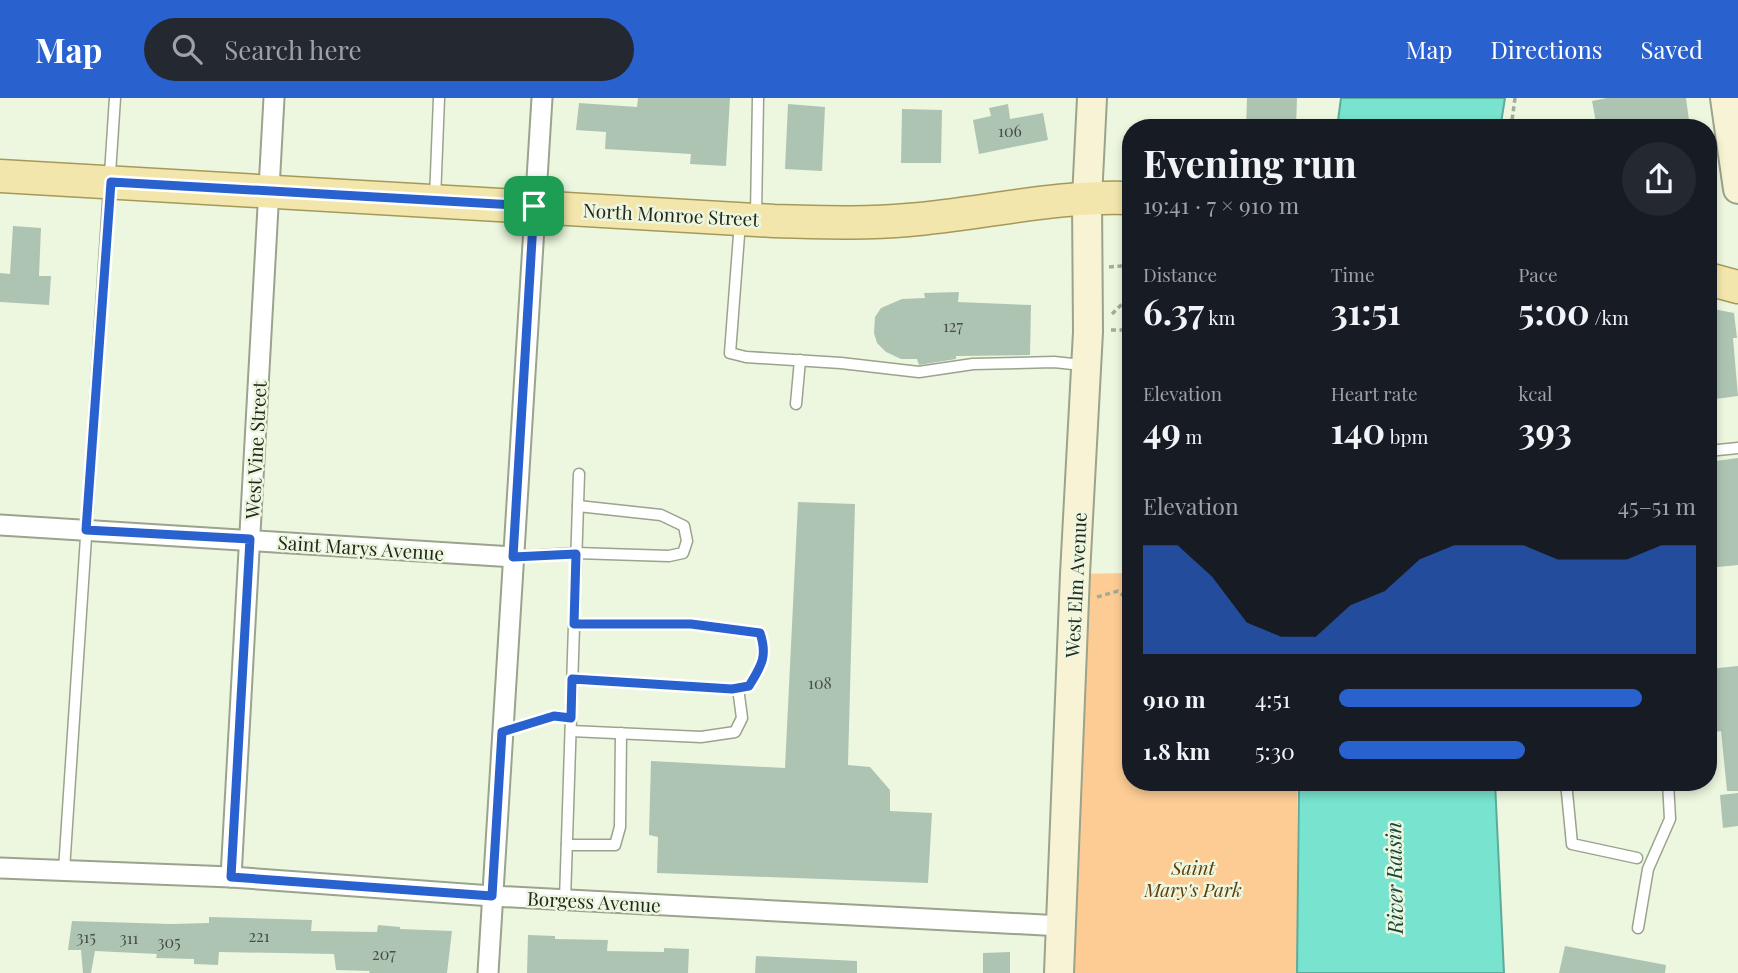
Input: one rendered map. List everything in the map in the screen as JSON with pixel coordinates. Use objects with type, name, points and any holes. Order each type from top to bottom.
[{"type":"main road","name":"North Monroe Street","points":[[0,176],[748,219],[844,222],[906,220],[1087,198],[1122,198]]},
{"type":"main road","points":[[1717,281],[1738,287]]},
{"type":"street","name":"West Vine Street","points":[[231,877],[274,98]]},
{"type":"street","points":[[488,973],[542,98]]},
{"type":"street","name":"West Elm Avenue","points":[[1059,973],[1086,366],[1087,198],[1092,98]]},
{"type":"street","points":[[1726,98],[1738,189]]},
{"type":"street","name":"Saint Marys Avenue","points":[[0,525],[513,557]]},
{"type":"street","name":"Borgess Avenue","points":[[0,868],[231,877],[492,896],[1062,926]]},
{"type":"lane","points":[[64,870],[115,98]]},
{"type":"lane","points":[[435,200],[439,98]]},
{"type":"lane","points":[[758,98],[748,219],[730,353],[746,357],[919,372],[973,364],[1054,362],[1086,366]]},
{"type":"lane","points":[[796,404],[800,360]]},
{"type":"lane","points":[[1717,450],[1738,448]]},
{"type":"lane","points":[[565,900],[579,474]]},
{"type":"lane","points":[[513,557],[683,554],[687,541],[684,526],[660,515],[578,506]]},
{"type":"lane","points":[[572,679],[738,688],[749,686],[761,665],[765,648],[760,633],[691,624],[574,624]]},
{"type":"lane","points":[[571,731],[701,737],[735,732],[742,718],[738,688]]},
{"type":"lane","points":[[502,732],[554,716],[571,718]]},
{"type":"lane","points":[[567,845],[615,845],[620,827],[621,733]]},
{"type":"lane","points":[[1567,791],[1572,844],[1637,859]]},
{"type":"lane","points":[[1638,928],[1648,869],[1670,819],[1668,791]]},
{"type":"path","points":[[1512,119],[1515,98]]},
{"type":"path","points":[[1074,602],[1118,591],[1122,594]]},
{"type":"green space","name":"Saint Mary's Park","points":[[1122,573],[1122,791],[1297,791],[1297,973],[1060,973],[1075,574]]},
{"type":"water","points":[[1341,98],[1505,98],[1502,119],[1338,119]]},
{"type":"water","name":"River Raisin","points":[[1299,791],[1495,791],[1504,973],[1297,973]]},
{"type":"building","points":[[638,98],[730,98],[726,166],[690,164],[691,154],[605,149],[606,132],[576,130],[579,103],[637,107]]},
{"type":"building","points":[[1247,98],[1297,98],[1296,119],[1246,119]]},
{"type":"building","points":[[1607,98],[1686,98],[1689,119],[1595,119],[1592,101]]},
{"type":"building","points":[[788,104],[825,107],[822,171],[785,169]]},
{"type":"building","points":[[1008,104],[1010,119],[1043,113],[1048,140],[979,154],[973,120],[991,116],[989,108]]},
{"type":"building","points":[[902,109],[942,110],[941,163],[901,163]]},
{"type":"building","points":[[13,226],[41,228],[39,276],[51,276],[49,305],[0,302],[0,273],[10,274]]},
{"type":"building","points":[[959,292],[958,302],[1031,305],[1030,355],[956,356],[956,359],[919,365],[917,359],[901,359],[886,352],[877,343],[874,333],[875,317],[881,308],[902,299],[925,298],[924,293]]},
{"type":"building","points":[[1717,310],[1734,313],[1737,338],[1733,338],[1738,396],[1717,399]]},
{"type":"building","points":[[1738,458],[1738,565],[1717,567],[1717,461]]},
{"type":"building","points":[[798,502],[855,504],[848,765],[870,767],[890,790],[890,811],[932,813],[928,883],[657,873],[658,837],[649,835],[651,761],[785,768]]},
{"type":"building","points":[[1738,666],[1738,791],[1727,791],[1721,731],[1717,732],[1717,668]]},
{"type":"building","points":[[1738,793],[1738,826],[1723,828],[1720,795]]},
{"type":"building","points":[[209,917],[312,920],[311,931],[377,932],[378,925],[400,929],[452,931],[447,973],[369,973],[370,971],[336,970],[334,954],[219,952],[218,965],[194,964],[194,959],[156,958],[157,954],[95,951],[91,973],[83,973],[81,950],[68,950],[72,921],[209,923]]},
{"type":"building","points":[[528,935],[555,936],[555,939],[608,940],[607,951],[664,952],[664,948],[689,949],[688,973],[527,973]]},
{"type":"building","points":[[1565,946],[1666,965],[1665,973],[1559,973]]},
{"type":"building","points":[[1010,952],[1010,973],[983,973],[983,953]]},
{"type":"building","points":[[756,956],[857,961],[857,973],[755,973]]},
{"type":"route","points":[[111,182],[534,206],[513,557],[576,554],[574,624],[691,624],[760,633],[765,648],[761,665],[749,686],[732,689],[572,679],[571,718],[554,716],[502,732],[492,896],[231,877],[250,539],[86,530],[111,182]]}]
